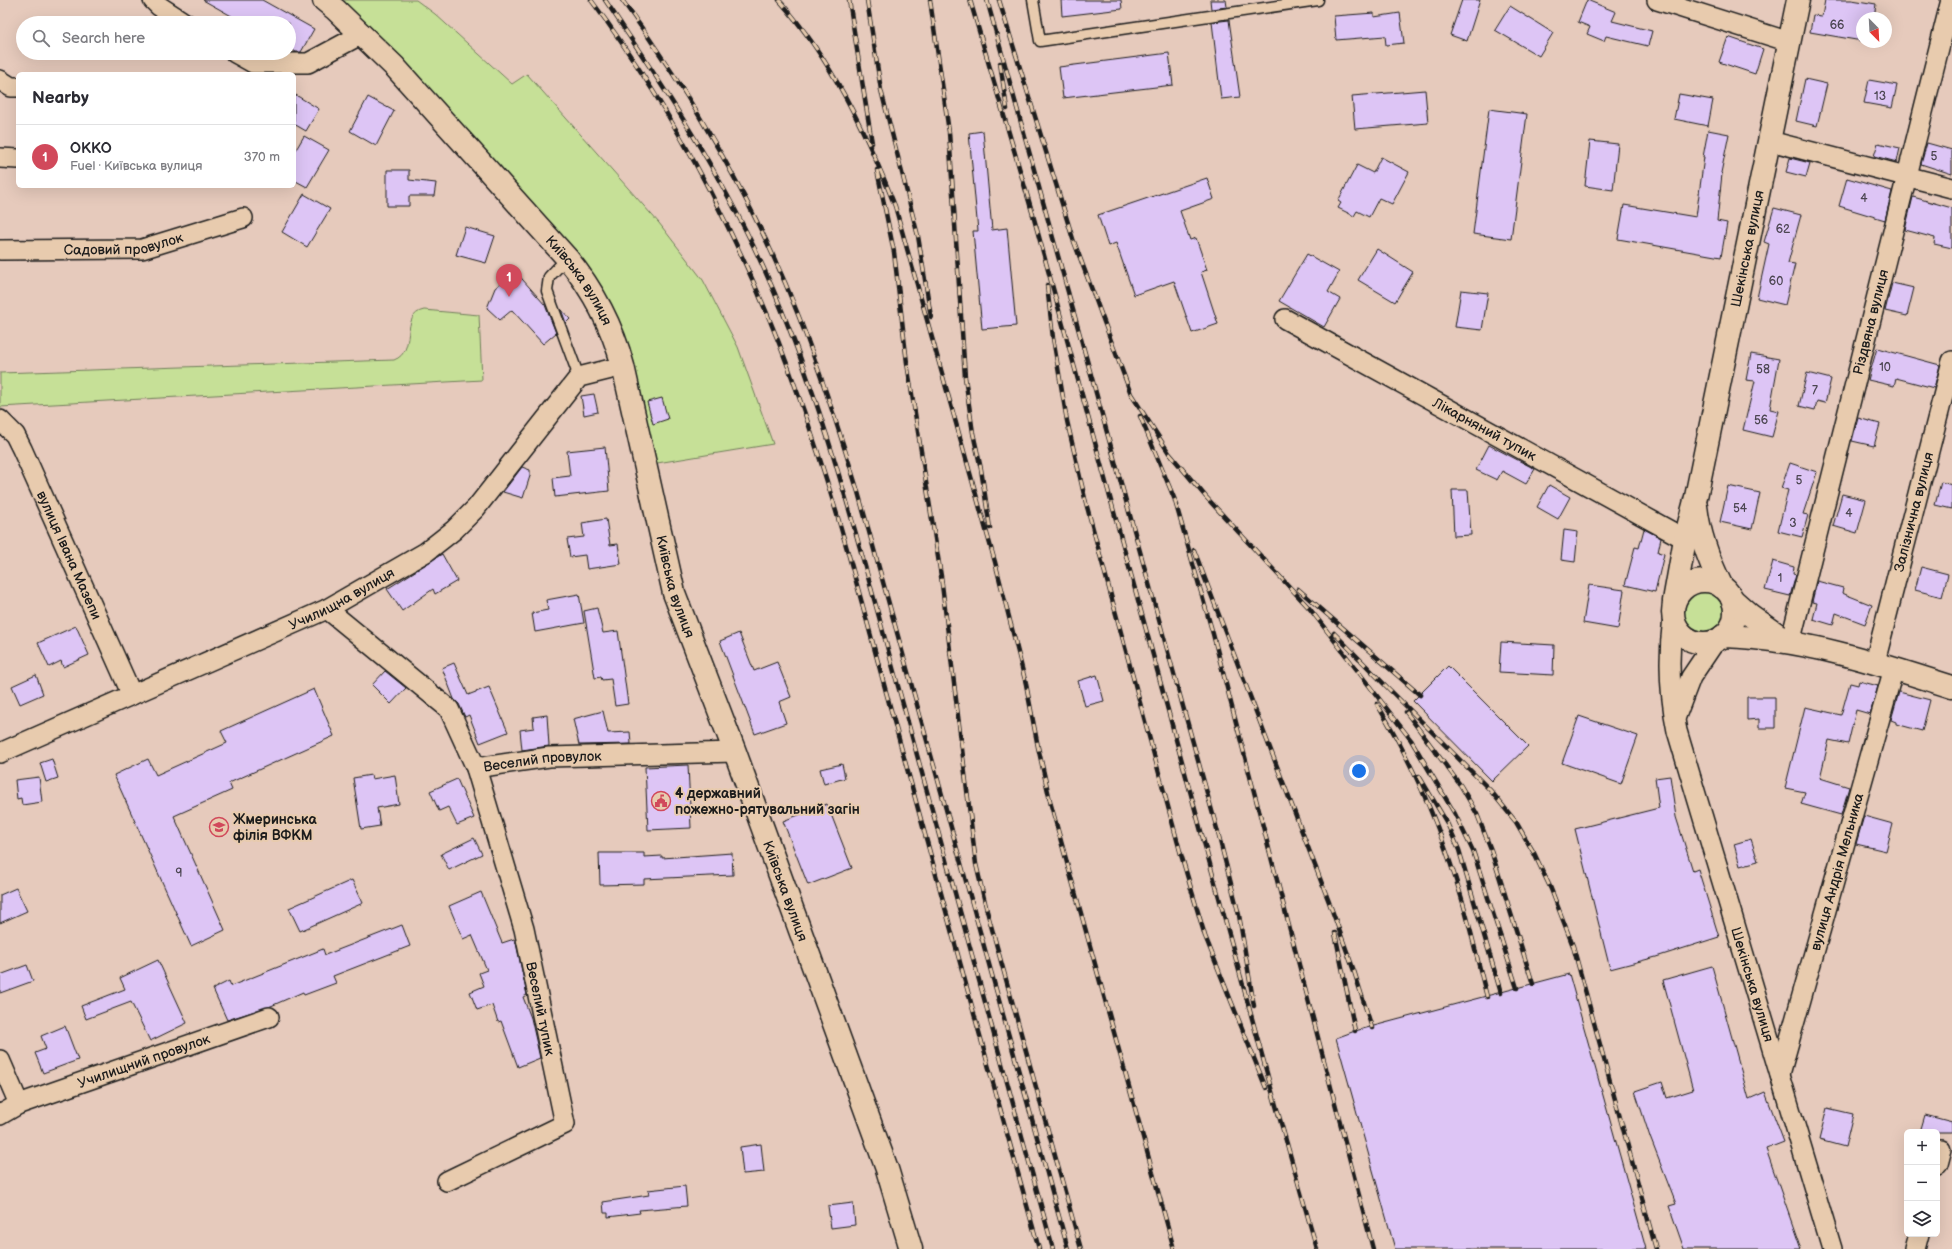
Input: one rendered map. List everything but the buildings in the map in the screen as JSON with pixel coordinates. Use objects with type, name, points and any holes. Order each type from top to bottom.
[{"type":"street","points":[[153,0],[174,16]]},
{"type":"street","name":"Київська вулиця","points":[[324,0],[362,34],[395,67],[567,258],[588,284],[604,311],[616,339],[623,366],[672,585],[735,752],[887,1169],[911,1249]]},
{"type":"street","points":[[1657,0],[1790,42]]},
{"type":"street","name":"Шекінська вулиця","points":[[1798,0],[1696,497],[1685,539],[1674,609],[1669,668],[1675,719],[1681,744],[1832,1249]]},
{"type":"street","name":"Різдвяна вулиця","points":[[1790,643],[1951,0]]},
{"type":"street","points":[[242,60],[249,68],[281,68],[308,63],[362,34]]},
{"type":"street","points":[[0,80],[11,87],[16,87]]},
{"type":"street","points":[[1770,141],[1952,188]]},
{"type":"street","points":[[0,158],[16,159]]},
{"type":"street","name":"Садовий провулок","points":[[0,250],[142,248],[244,218]]},
{"type":"street","name":"Лікарняний тупик","points":[[1285,319],[1685,539]]},
{"type":"street","name":"Залізнична вулиця","points":[[1884,665],[1952,361]]},
{"type":"street","points":[[579,377],[623,366]]},
{"type":"street","name":"Училищна вулиця","points":[[0,753],[328,609],[426,552],[454,530],[476,508],[579,377]]},
{"type":"street","name":"вулиця Івана Мазепи","points":[[0,420],[15,435],[22,449],[132,695]]},
{"type":"street","name":"Шекінська вулиця","points":[[1696,497],[1698,520],[1703,544],[1711,566],[1727,593]]},
{"type":"street","points":[[1790,643],[1750,615],[1727,593],[1707,581],[1691,584],[1684,588],[1674,609],[1675,625],[1685,638],[1700,643],[1720,638],[1746,637],[1790,643],[1884,665],[1952,687]]},
{"type":"street","points":[[1675,719],[1682,697],[1691,677],[1720,638],[1731,627],[1735,615],[1727,593]]},
{"type":"street","name":"Веселий провулок","points":[[328,609],[449,709],[476,768],[549,757],[735,752]]},
{"type":"street","name":"вулиця Андрія Мельника","points":[[1780,1074],[1884,665]]},
{"type":"street","name":"Веселий тупик","points":[[447,1181],[565,1124],[524,929],[476,768]]},
{"type":"street","name":"Училищний провулок","points":[[0,1115],[19,1104],[269,1017]]},
{"type":"street","points":[[0,1060],[19,1104]]},
{"type":"street","points":[[1915,1249],[1918,1237]]},
{"type":"lane","points":[[1033,0],[1040,41],[1318,0]]},
{"type":"lane","points":[[567,258],[549,277],[547,291],[579,377]]},
{"type":"green space","points":[[324,0],[416,0],[435,14],[512,84],[527,74],[659,223],[703,280],[738,347],[773,444],[645,465],[604,311]]},
{"type":"green space","points":[[424,310],[479,315],[482,380],[0,407],[0,373],[394,360],[401,355],[405,349],[412,319],[417,313]]},
{"type":"green space","points":[[1703,590],[1715,594],[1721,600],[1725,612],[1721,624],[1715,630],[1703,634],[1691,630],[1685,624],[1681,612],[1685,600],[1691,594]]},
{"type":"railway","points":[[591,0],[623,45],[653,92],[710,191],[758,293],[780,345],[799,397],[851,563],[1039,1249]]},
{"type":"railway","points":[[605,0],[691,132],[730,200],[765,271],[806,372],[855,529],[1053,1249]]},
{"type":"railway","points":[[622,0],[673,74],[721,153],[743,194],[782,276],[815,360],[858,492],[1068,1249]]},
{"type":"railway","points":[[779,0],[815,47],[846,98],[872,151],[895,206],[995,562],[1026,684],[1051,805],[1174,1249]]},
{"type":"railway","points":[[849,0],[872,143]]},
{"type":"railway","points":[[867,0],[881,90],[918,236],[931,317]]},
{"type":"railway","points":[[930,0],[949,132],[965,377],[973,433],[981,469],[990,528]]},
{"type":"railway","points":[[970,0],[1033,215],[1271,1088],[1317,1249]]},
{"type":"railway","points":[[987,0],[1217,829],[1239,915],[1254,1006]]},
{"type":"railway","points":[[999,0],[1073,239],[1131,394],[1169,453],[1206,497],[1310,609],[1411,740],[1455,814],[1473,851],[1517,988]]},
{"type":"railway","points":[[1000,63],[1007,109]]},
{"type":"railway","points":[[877,170],[894,252],[907,363],[941,576],[976,864],[987,911],[1081,1249]]},
{"type":"railway","points":[[1047,285],[1053,338],[1067,421],[1086,503],[1180,851],[1205,936],[1266,1088]]},
{"type":"railway","points":[[1140,416],[1177,505]]},
{"type":"railway","points":[[1175,501],[1213,634],[1373,1249]]},
{"type":"railway","points":[[1194,550],[1329,902],[1354,971],[1372,1028]]},
{"type":"railway","points":[[1298,589],[1420,695]]},
{"type":"railway","points":[[1334,633],[1389,689]]},
{"type":"railway","points":[[1385,685],[1490,790],[1516,822],[1534,853],[1551,889],[1573,946],[1656,1249]]},
{"type":"railway","points":[[1377,704],[1414,773],[1435,822],[1465,908],[1487,997]]},
{"type":"railway","points":[[1406,712],[1461,786],[1477,814],[1491,850],[1533,984]]},
{"type":"railway","points":[[1419,776],[1447,823],[1459,850],[1501,993]]},
{"type":"railway","points":[[1335,933],[1355,1031]]},
{"type":"place","name":"ОККО","points":[[509,297]]},
{"type":"place","name":"4 державний пожежно-рятувальний загін","points":[[661,801]]},
{"type":"place","name":"Жмеринська філія ВФКМ","points":[[219,827]]}]
